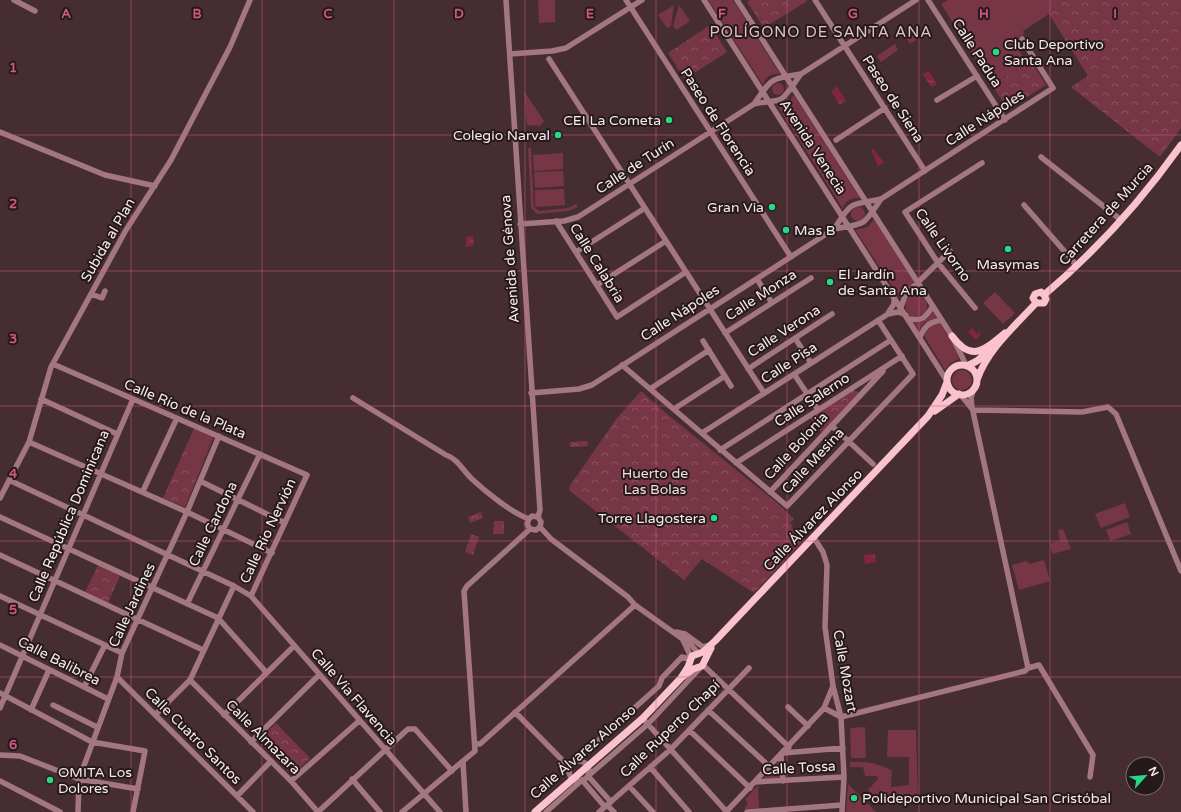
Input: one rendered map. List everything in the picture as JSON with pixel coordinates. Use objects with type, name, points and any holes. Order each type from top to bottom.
[{"type":"main road","name":"Carretera de Murcia","points":[[966,365],[986,354],[1036,303],[1044,303],[1046,299],[1044,295],[1076,266],[1121,220],[1154,183],[1181,145]]},
{"type":"main road","name":"Carretera de Murcia","points":[[977,380],[989,357],[1020,320]]},
{"type":"main road","points":[[952,336],[962,348],[969,352],[977,352],[985,349],[1020,320]]},
{"type":"main road","points":[[959,365],[966,365],[974,370],[977,380],[974,388],[967,394],[959,394],[952,391],[947,381],[952,369],[959,365]]},
{"type":"main road","name":"Calle Álvarez Alonso","points":[[535,812],[573,779],[585,764],[642,718],[681,678],[693,669],[704,664],[708,652],[714,643],[928,416],[942,395],[947,381]]},
{"type":"main road","name":"Calle Álvarez Alonso","points":[[928,416],[959,394]]},
{"type":"main road","name":"Calle Álvarez Alonso","points":[[681,678],[688,667],[690,659],[714,643]]},
{"type":"main road","points":[[690,659],[693,666],[704,664],[703,657],[699,654]]},
{"type":"street","points":[[14,0],[35,11]]},
{"type":"street","name":"Subida al Plan","points":[[0,498],[29,442],[53,364],[126,230],[171,160],[230,47],[250,0]]},
{"type":"street","name":"Avenida de Génova","points":[[506,0],[540,510],[538,517]]},
{"type":"street","name":"Paseo de Florencia","points":[[626,0],[791,257]]},
{"type":"street","points":[[510,54],[562,50],[642,0]]},
{"type":"street","name":"Avenida Venecia","points":[[704,0],[908,317],[947,381]]},
{"type":"street","name":"Avenida Venecia","points":[[737,0],[942,320],[952,336],[966,365]]},
{"type":"street","name":"Paseo de Siena","points":[[815,0],[925,171]]},
{"type":"street","points":[[768,100],[779,100],[786,95],[791,85],[801,74],[916,0]]},
{"type":"street","name":"Calle Padua","points":[[928,0],[1005,120]]},
{"type":"street","name":"Calle Nápoles","points":[[866,202],[881,199],[1053,88],[1022,39]]},
{"type":"street","points":[[549,59],[764,393]]},
{"type":"street","points":[[763,92],[772,80],[801,74]]},
{"type":"street","points":[[937,100],[976,76]]},
{"type":"street","name":"Calle de Turín","points":[[754,104],[763,92]]},
{"type":"street","name":"Calle de Turín","points":[[520,224],[556,221],[578,216],[754,104],[768,100]]},
{"type":"street","points":[[836,140],[885,108]]},
{"type":"street","points":[[0,132],[105,175],[155,186]]},
{"type":"street","points":[[1040,157],[1121,220]]},
{"type":"street","name":"Calle Livorno","points":[[975,308],[938,263],[905,212],[982,162]]},
{"type":"street","name":"Calle Nápoles","points":[[872,212],[881,199]]},
{"type":"street","points":[[842,216],[848,206],[855,202],[866,202]]},
{"type":"street","points":[[1024,205],[1073,260],[1076,266]]},
{"type":"street","points":[[576,252],[645,208]]},
{"type":"street","points":[[849,226],[860,225],[867,221],[872,212]]},
{"type":"street","name":"Calle Nápoles","points":[[834,229],[842,216]]},
{"type":"street","name":"Calle Calabria","points":[[556,221],[617,317],[686,272]]},
{"type":"street","name":"Calle Nápoles","points":[[531,393],[586,388],[834,229],[849,226]]},
{"type":"street","points":[[597,285],[666,241]]},
{"type":"street","points":[[901,307],[905,296],[950,251]]},
{"type":"street","name":"Calle Monza","points":[[725,333],[810,278]]},
{"type":"street","points":[[757,279],[772,303]]},
{"type":"street","points":[[91,294],[102,298],[105,291]]},
{"type":"street","points":[[888,314],[894,304],[894,296]]},
{"type":"street","points":[[888,314],[898,312],[908,317],[920,320],[926,316],[933,306]]},
{"type":"street","name":"Calle Verona","points":[[748,369],[832,314]]},
{"type":"street","name":"Calle Pisa","points":[[702,433],[888,314]]},
{"type":"street","name":"Calle Mesina","points":[[622,365],[787,506],[913,374],[878,320]]},
{"type":"street","points":[[920,337],[924,327],[931,322],[942,320]]},
{"type":"street","points":[[795,338],[811,363]]},
{"type":"street","points":[[720,450],[891,340]]},
{"type":"street","points":[[703,341],[732,386]]},
{"type":"street","points":[[650,389],[709,350]]},
{"type":"street","name":"Calle Salerno","points":[[736,463],[902,356]]},
{"type":"street","name":"Calle Río de la Plata","points":[[53,364],[307,475]]},
{"type":"street","name":"Calle Bolonia","points":[[770,492],[890,364]]},
{"type":"street","points":[[794,374],[818,410]]},
{"type":"street","points":[[674,409],[725,376]]},
{"type":"street","points":[[974,388],[971,398],[973,410],[1028,668]]},
{"type":"street","points":[[959,394],[973,410],[1082,412],[1108,408],[1116,414],[1181,571]]},
{"type":"street","points":[[353,398],[446,455],[453,457],[473,480],[516,513],[529,518],[532,516],[538,517],[542,522],[540,527],[536,530],[530,529]]},
{"type":"street","points":[[41,399],[117,434]]},
{"type":"street","name":"Calle República Dominicana","points":[[0,708],[3,695],[22,656],[133,399]]},
{"type":"street","points":[[142,491],[177,418]]},
{"type":"street","points":[[832,426],[872,464]]},
{"type":"street","name":"Calle Jardines","points":[[78,812],[78,779],[116,677],[122,653],[188,512],[220,436]]},
{"type":"street","points":[[29,442],[101,472],[223,528],[272,553]]},
{"type":"street","name":"Calle Cardona","points":[[188,604],[223,528],[260,454]]},
{"type":"street","name":"Calle Río Nervión","points":[[251,596],[307,475]]},
{"type":"street","name":"Calle Vía Flavencia","points":[[9,480],[234,586],[251,596],[384,750],[440,812]]},
{"type":"street","points":[[200,481],[238,498],[285,523]]},
{"type":"street","points":[[0,517],[218,618],[266,672]]},
{"type":"street","points":[[529,518],[527,524],[530,529]]},
{"type":"street","points":[[540,527],[551,539],[628,597],[635,605],[672,630],[691,645],[699,654]]},
{"type":"street","points":[[402,812],[474,752],[475,744],[464,591],[469,584],[530,529]]},
{"type":"street","name":"Calle Mozart","points":[[814,538],[823,552],[827,566],[825,627],[833,686],[841,717],[844,777],[842,812]]},
{"type":"street","points":[[0,555],[203,650]]},
{"type":"street","points":[[155,715],[190,680],[234,586]]},
{"type":"street","points":[[0,596],[122,653]]},
{"type":"street","points":[[475,744],[480,744],[635,605]]},
{"type":"street","points":[[672,630],[685,634],[703,647],[714,643]]},
{"type":"street","points":[[672,630],[683,640],[690,659]]},
{"type":"street","name":"Calle Balibrea","points":[[0,645],[108,699]]},
{"type":"street","points":[[84,687],[105,645]]},
{"type":"street","points":[[224,715],[294,646]]},
{"type":"street","name":"Calle Álvarez Alonso","points":[[585,764],[583,754],[659,686],[662,678],[682,657],[690,659]]},
{"type":"street","points":[[704,664],[789,747]]},
{"type":"street","name":"Calle Álvarez Alonso","points":[[546,812],[648,724],[704,664]]},
{"type":"street","points":[[824,708],[841,717],[1017,673],[1039,664],[1092,755],[1090,778]]},
{"type":"street","name":"Calle Ruperto Chapí","points":[[599,812],[671,749],[749,668]]},
{"type":"street","points":[[31,710],[49,670]]},
{"type":"street","points":[[251,742],[319,675]]},
{"type":"street","name":"Calle Cuatro Santos","points":[[116,677],[253,812]]},
{"type":"street","name":"Calle Almazara","points":[[190,680],[291,781],[318,812]]},
{"type":"street","points":[[642,718],[726,812],[770,768],[824,708],[833,686]]},
{"type":"street","points":[[3,695],[92,742],[145,751],[133,812]]},
{"type":"street","points":[[53,705],[97,727]]},
{"type":"street","points":[[788,707],[808,726]]},
{"type":"street","points":[[708,710],[770,768]]},
{"type":"street","points":[[515,712],[570,768]]},
{"type":"street","points":[[291,781],[359,721]]},
{"type":"street","points":[[318,812],[352,779],[408,729],[415,729],[452,771]]},
{"type":"street","points":[[689,730],[750,788]]},
{"type":"street","points":[[782,754],[843,748]]},
{"type":"street","points":[[782,754],[783,781]]},
{"type":"street","points":[[0,755],[20,756],[78,779],[138,789]]},
{"type":"street","points":[[237,796],[271,762]]},
{"type":"street","points":[[463,762],[466,812]]},
{"type":"street","points":[[608,805],[588,776],[585,764],[574,763],[570,768],[570,774],[573,779],[582,780],[614,812]]},
{"type":"street","points":[[650,767],[689,812]]},
{"type":"street","name":"Calle Tossa","points":[[755,782],[844,777]]},
{"type":"street","points":[[352,779],[380,812]]},
{"type":"street","points":[[0,781],[60,812]]},
{"type":"street","points":[[629,786],[653,812]]},
{"type":"street","points":[[734,812],[736,802]]},
{"type":"street","points":[[747,812],[842,805]]},
{"type":"green space","points":[[538,0],[555,0],[555,22],[539,23]]},
{"type":"green space","points":[[708,0],[733,0],[780,74],[769,76],[763,85]]},
{"type":"green space","points":[[750,0],[807,1],[764,28],[747,2]]},
{"type":"green space","name":"Club Deportivo Santa Ana","points":[[948,0],[1062,0],[1049,14],[1023,31],[1024,34],[1013,41],[1027,63],[992,85],[941,4]]},
{"type":"green space","points":[[1062,0],[1181,0],[1181,128],[1160,157],[1071,87],[1088,76],[1049,14]]},
{"type":"green space","points":[[674,5],[671,26],[667,28],[658,15]]},
{"type":"green space","points":[[679,5],[690,21],[676,30],[673,26]]},
{"type":"green space","points":[[710,25],[727,52],[685,79],[668,53]]},
{"type":"green space","points":[[916,30],[920,37],[910,44],[906,37]]},
{"type":"green space","points":[[895,44],[898,50],[881,62],[877,56]]},
{"type":"green space","points":[[1029,62],[1030,65],[1033,64],[1046,85],[1011,107],[1005,105],[992,85]]},
{"type":"green space","points":[[776,83],[780,83],[784,89],[780,95],[776,95],[772,91],[772,87]]},
{"type":"green space","points":[[524,91],[544,121],[540,126],[527,125]]},
{"type":"green space","points":[[794,95],[860,198],[849,200],[845,203],[843,209],[777,105],[787,104]]},
{"type":"green space","points":[[528,148],[531,148],[534,207],[539,211],[568,208],[576,204],[578,207],[568,211],[537,214],[531,208]]},
{"type":"green space","points":[[563,153],[563,169],[534,171],[533,155]]},
{"type":"green space","points":[[563,171],[564,186],[535,188],[534,172]]},
{"type":"green space","points":[[564,189],[565,205],[535,207],[535,190]]},
{"type":"green space","points":[[855,207],[861,207],[865,211],[865,217],[861,221],[855,221],[851,217],[851,211]]},
{"type":"green space","points":[[874,219],[914,282],[900,298],[855,230],[868,227]]},
{"type":"green space","points":[[917,288],[926,300],[927,307],[924,314],[912,317],[908,313],[905,305],[908,298]]},
{"type":"green space","points":[[995,292],[1015,313],[1003,324],[983,303]]},
{"type":"green space","points":[[932,311],[937,319],[924,323],[919,331],[914,323],[928,318]]},
{"type":"green space","points":[[941,324],[955,347],[959,359],[951,363],[945,370],[924,336],[928,327]]},
{"type":"green space","points":[[962,370],[969,373],[972,380],[969,387],[962,390],[955,387],[952,380],[955,373]]},
{"type":"green space","points":[[853,390],[858,392],[859,395],[822,433],[810,418]]},
{"type":"green space","name":"Huerto de Las Bolas","points":[[641,391],[777,503],[794,519],[790,523],[793,526],[791,528],[806,538],[754,593],[702,559],[684,580],[570,491],[569,487],[617,418]]},
{"type":"green space","points":[[195,426],[215,434],[185,507],[163,498]],"holes":[[[198,428],[214,435],[203,460],[188,453]],[[187,454],[203,460],[199,469],[183,462]]]},
{"type":"green space","points":[[198,428],[214,435],[203,460],[188,453]]},
{"type":"green space","points":[[587,441],[588,446],[570,447],[570,442]]},
{"type":"green space","points":[[187,453],[203,460],[199,470],[183,462]]},
{"type":"green space","points":[[1125,503],[1130,517],[1101,528],[1095,514]]},
{"type":"green space","points":[[481,512],[483,518],[470,523],[468,517]]},
{"type":"green space","points":[[494,521],[504,521],[504,534],[493,534]]},
{"type":"green space","points":[[1127,522],[1131,534],[1110,541],[1106,530]]},
{"type":"green space","points":[[1063,529],[1071,549],[1052,554],[1050,543],[1060,541],[1058,530]]},
{"type":"green space","points":[[471,534],[479,537],[473,555],[465,552]]},
{"type":"green space","points":[[1044,560],[1050,581],[1019,590],[1012,565],[1026,561],[1030,564]]},
{"type":"green space","points":[[98,565],[120,576],[108,603],[85,592]]},
{"type":"green space","points":[[276,723],[310,758],[293,776],[258,741]]},
{"type":"green space","points":[[865,727],[866,758],[851,758],[850,728]]},
{"type":"green space","points":[[888,730],[916,730],[918,803],[885,805],[868,790],[878,779],[877,776],[865,776],[863,767],[850,767],[850,762],[867,762],[877,764],[892,771],[891,787],[909,785],[909,757],[887,757]]},
{"type":"green space","points":[[779,761],[780,778],[763,779]]},
{"type":"green space","name":"Polideportivo Municipal San Cristóbal","points":[[848,784],[876,812],[846,812]]},
{"type":"green space","points":[[758,785],[759,808],[744,809],[748,803],[745,800]]},
{"type":"water","points":[[929,71],[937,84],[931,87],[923,74]]},
{"type":"water","points":[[837,87],[846,101],[840,105],[831,91]]},
{"type":"water","points":[[873,149],[884,162],[878,166],[871,150]]},
{"type":"water","points":[[473,236],[474,245],[466,247],[466,237]]},
{"type":"water","points":[[972,328],[978,335],[978,332],[981,334],[976,340],[968,332]]},
{"type":"water","points":[[875,554],[876,562],[865,564],[864,555]]},
{"type":"place","name":"Club Deportivo Santa Ana","points":[[996,52]]},
{"type":"place","name":"CEI La Cometa","points":[[669,120]]},
{"type":"place","name":"Colegio Narval","points":[[558,135]]},
{"type":"place","name":"Gran Via","points":[[772,207]]},
{"type":"place","name":"Mas B","points":[[786,230]]},
{"type":"place","name":"Masymas","points":[[1008,249]]},
{"type":"place","name":"El Jardín de Santa Ana","points":[[830,282]]},
{"type":"place","name":"Torre Llagostera","points":[[714,518]]},
{"type":"place","name":"OMITA Los Dolores","points":[[50,780]]},
{"type":"place","name":"Polideportivo Municipal San Cristóbal","points":[[854,798]]},
{"type":"district","name":"POLÍGONO DE SANTA ANA","points":[[821,32]]}]
